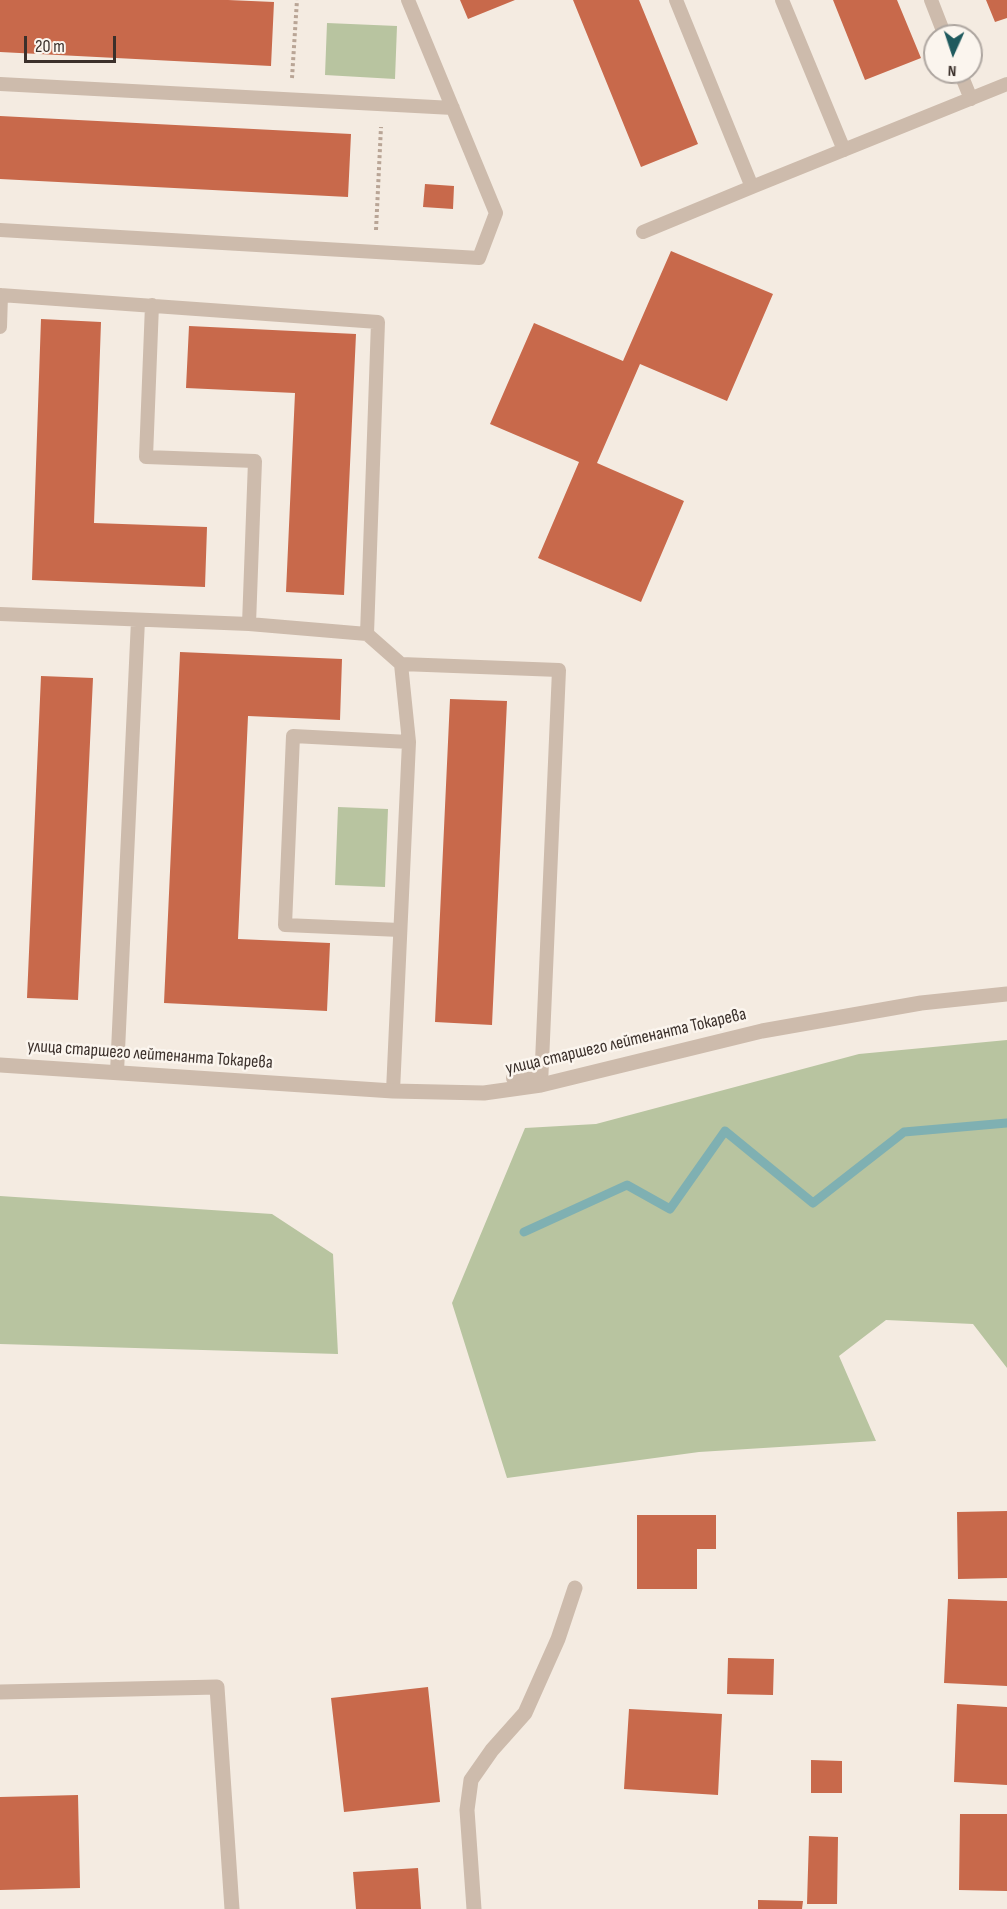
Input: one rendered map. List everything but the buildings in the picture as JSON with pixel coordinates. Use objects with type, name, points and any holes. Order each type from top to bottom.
[{"type":"street","name":"улица старшего лейтенанта Токарева","points":[[0,1065],[393,1091],[484,1093],[762,1031],[921,1003],[1007,994]]},
{"type":"street","points":[[474,1909],[467,1810],[471,1780],[492,1750],[525,1713],[558,1639],[574,1588]]},
{"type":"street","points":[[0,1692],[217,1687],[232,1909]]},
{"type":"lane","points":[[0,230],[479,258],[496,213],[408,0]]},
{"type":"lane","points":[[676,0],[752,187]]},
{"type":"lane","points":[[782,0],[844,150]]},
{"type":"lane","points":[[931,0],[940,24]]},
{"type":"lane","points":[[0,84],[453,108]]},
{"type":"lane","points":[[965,84],[971,99]]},
{"type":"lane","points":[[643,232],[1007,84]]},
{"type":"lane","points":[[0,327],[1,295],[378,322],[367,634]]},
{"type":"lane","points":[[152,305],[146,457],[255,461],[249,624]]},
{"type":"lane","points":[[0,614],[249,624],[367,634],[402,664],[559,670],[541,1082],[513,1078]]},
{"type":"lane","points":[[117,1072],[138,620]]},
{"type":"lane","points":[[393,1091],[409,742],[402,664]]},
{"type":"lane","points":[[400,930],[285,925],[292,748],[293,736],[409,742]]},
{"type":"path","points":[[291,100],[297,0]]},
{"type":"path","points":[[375,252],[382,104]]},
{"type":"green space","points":[[327,23],[397,26],[395,79],[325,75]]},
{"type":"green space","points":[[338,807],[388,809],[385,887],[335,885]]},
{"type":"green space","points":[[1007,1040],[1007,1368],[973,1324],[886,1320],[839,1356],[876,1441],[699,1452],[507,1478],[452,1303],[525,1128],[596,1124],[859,1054]]},
{"type":"green space","points":[[0,1196],[272,1214],[333,1254],[338,1354],[0,1344]]},
{"type":"waterway","points":[[524,1232],[627,1185],[670,1209],[725,1131],[813,1203],[904,1132],[1007,1123]]}]
